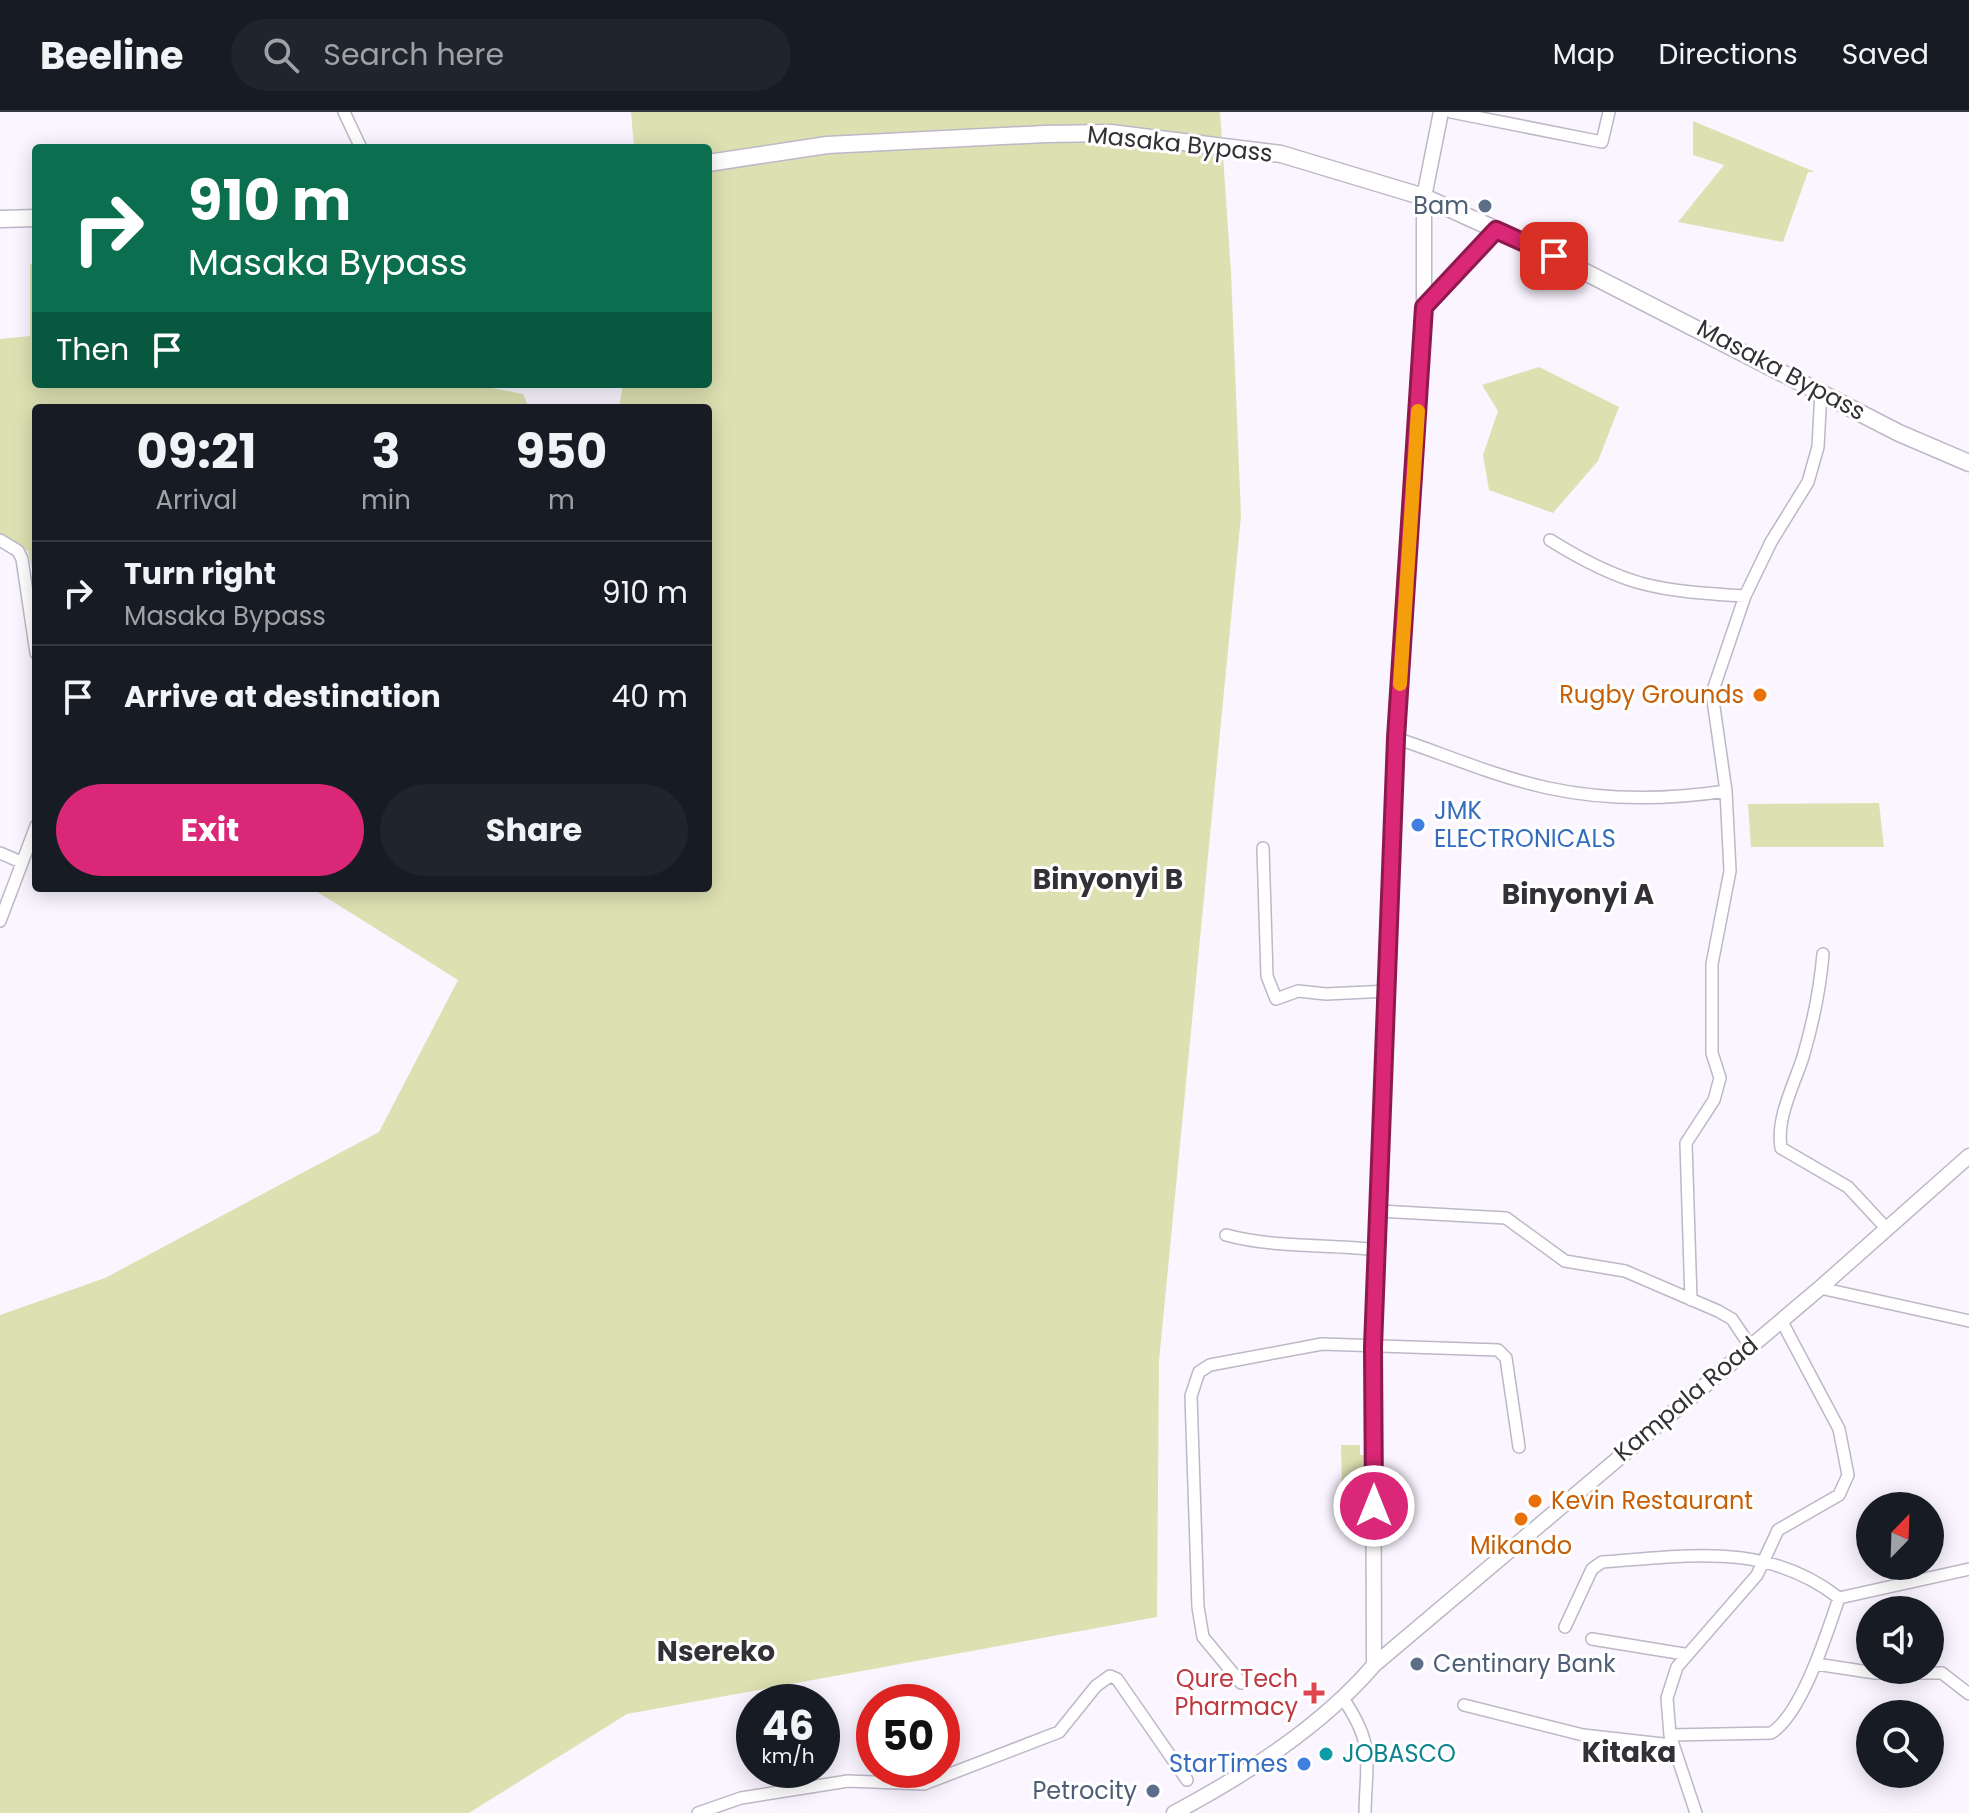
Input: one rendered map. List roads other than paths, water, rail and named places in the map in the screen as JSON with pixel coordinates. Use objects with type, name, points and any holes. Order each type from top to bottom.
[{"type":"highway","name":"Masaka Bypass","points":[[712,162],[761,153],[902,139],[1110,133],[1281,154],[1424,197],[1674,315],[1899,433],[1969,463]]},
{"type":"highway","points":[[0,219],[32,218]]},
{"type":"main road","points":[[1374,1665],[1373,1347],[1389,991],[1396,738],[1424,307],[1424,197],[1441,112]]},
{"type":"main road","name":"Kampala Road","points":[[1174,1813],[1234,1778],[1344,1700],[1374,1665],[1820,1288],[1969,1156]]},
{"type":"street","points":[[344,112],[359,144]]},
{"type":"street","points":[[1451,112],[1602,142],[1609,112]]},
{"type":"street","points":[[1424,307],[1496,230]]},
{"type":"street","points":[[1691,1300],[1686,1143],[1714,1100],[1720,1078],[1712,1053],[1712,964],[1730,871],[1726,791],[1712,693],[1745,596],[1771,542],[1808,482],[1818,447],[1821,391]]},
{"type":"street","points":[[0,540],[12,545],[22,559],[32,626]]},
{"type":"street","points":[[1550,540],[1596,569],[1650,587],[1745,596]]},
{"type":"street","points":[[1396,738],[1547,788],[1666,799],[1726,791]]},
{"type":"street","points":[[0,921],[32,836]]},
{"type":"street","points":[[1263,848],[1267,976],[1276,999],[1298,991],[1326,994],[1389,991]]},
{"type":"street","points":[[0,853],[21,862]]},
{"type":"street","points":[[1823,954],[1817,1003],[1790,1092],[1780,1139],[1781,1148],[1848,1187],[1886,1228]]},
{"type":"street","points":[[1379,1211],[1506,1218],[1565,1261],[1625,1271],[1732,1319],[1750,1346]]},
{"type":"street","points":[[1226,1235],[1245,1240],[1276,1240],[1289,1247],[1323,1243],[1377,1250]]},
{"type":"street","points":[[1820,1288],[1895,1302],[1969,1321]]},
{"type":"street","points":[[1696,1813],[1671,1740],[1667,1698],[1670,1683],[1684,1654],[1765,1561],[1783,1524],[1839,1495],[1848,1475],[1839,1429],[1781,1320]]},
{"type":"street","points":[[1241,1683],[1207,1646],[1198,1607],[1199,1547],[1192,1483],[1191,1396],[1199,1372],[1210,1365],[1309,1345],[1498,1350],[1503,1354],[1519,1447]]},
{"type":"street","points":[[1565,1627],[1592,1569],[1602,1562],[1718,1555],[1765,1561],[1808,1576],[1839,1598],[1969,1569]]},
{"type":"street","points":[[1464,1705],[1583,1735],[1671,1740],[1771,1733],[1781,1727],[1816,1664],[1839,1598]]},
{"type":"street","points":[[1592,1639],[1684,1654]]},
{"type":"street","points":[[1816,1664],[1875,1673],[1942,1673],[1969,1694]]},
{"type":"street","points":[[698,1813],[741,1798],[848,1781],[924,1784],[1059,1732],[1096,1686],[1110,1676],[1117,1679],[1187,1780]]},
{"type":"street","points":[[1344,1700],[1363,1728],[1367,1743],[1365,1813]]},
{"type":"place","name":"Bam","points":[[1485,206]]},
{"type":"place","name":"Rugby Grounds","points":[[1760,695]]},
{"type":"place","name":"JMK ELECTRONICALS","points":[[1418,825]]},
{"type":"place","name":"Kevin Restaurant","points":[[1535,1501]]},
{"type":"place","name":"Mikando","points":[[1521,1519]]},
{"type":"place","name":"Centinary Bank","points":[[1417,1664]]},
{"type":"place","name":"Qure Tech Pharmacy","points":[[1314,1693]]},
{"type":"place","name":"JOBASCO","points":[[1326,1754]]},
{"type":"place","name":"StarTimes","points":[[1304,1764]]},
{"type":"place","name":"Petrocity","points":[[1153,1791]]},
{"type":"district","name":"Binyonyi B","points":[[1108,879]]},
{"type":"district","name":"Binyonyi A","points":[[1578,894]]},
{"type":"district","name":"Nsereko","points":[[716,1651]]},
{"type":"district","name":"Kitaka","points":[[1629,1752]]}]
